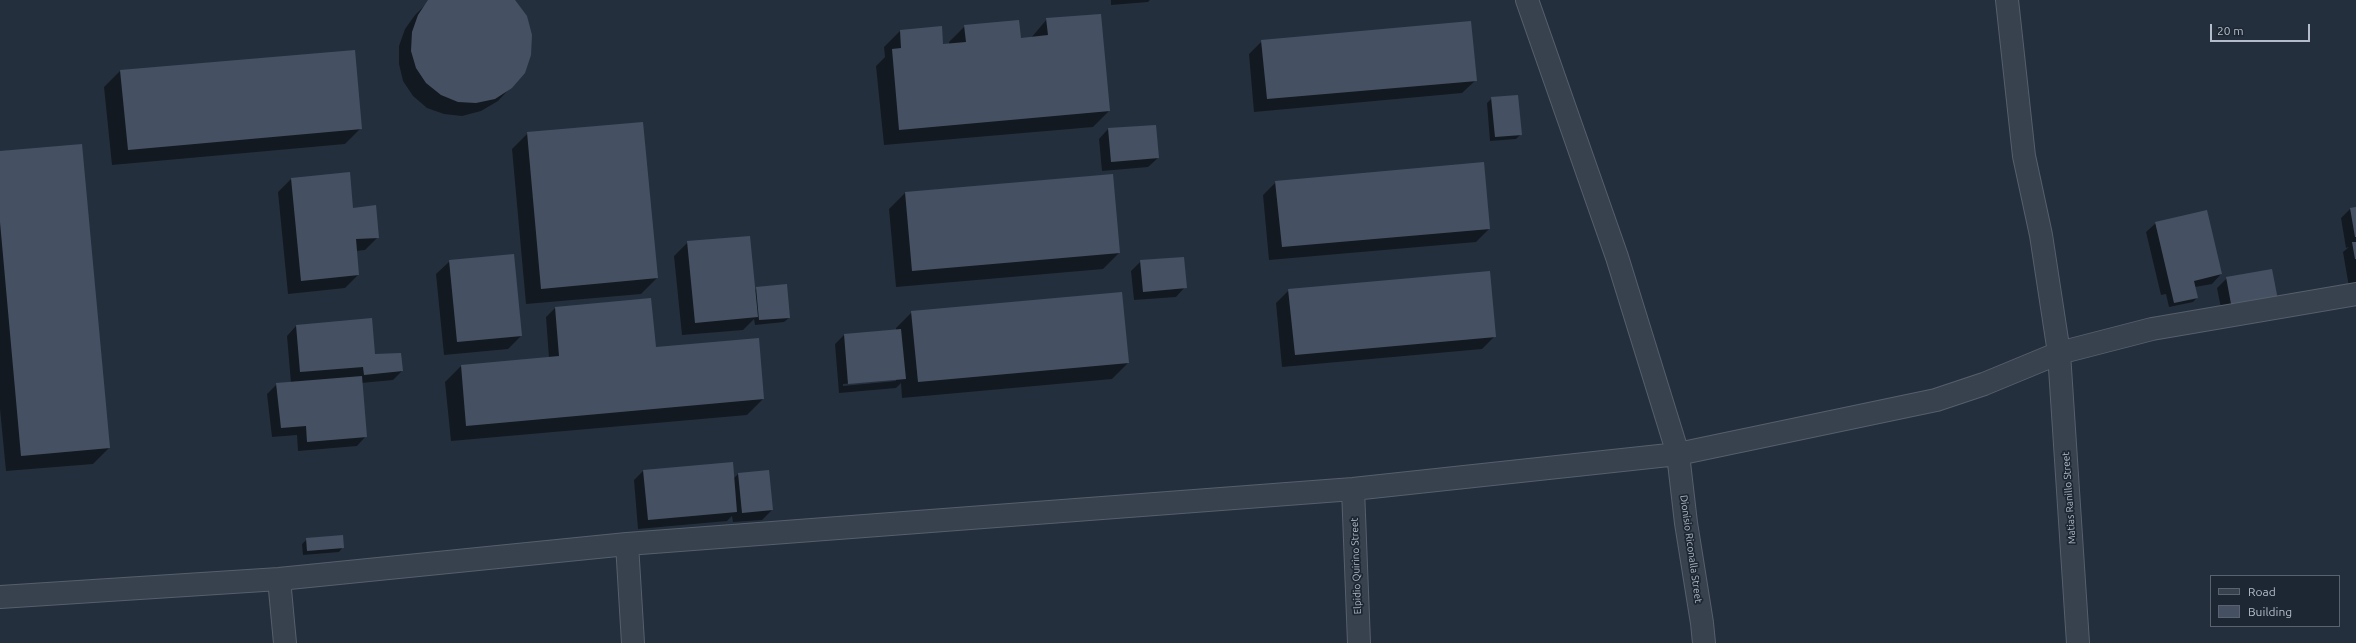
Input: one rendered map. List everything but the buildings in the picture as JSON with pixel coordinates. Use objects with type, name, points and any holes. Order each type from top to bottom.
[{"type":"street","name":"Dionisio Riconalla Street","points":[[1527,0],[1617,257],[1678,454],[1686,523],[1704,643]]},
{"type":"street","name":"Matias Ranillo Street","points":[[2007,0],[2024,156],[2041,234],[2058,353],[2078,643]]},
{"type":"street","points":[[0,597],[279,579],[627,544],[1353,489],[1678,454],[1936,400],[1984,384],[2058,353],[2152,329],[2356,294]]},
{"type":"street","name":"Elpidio Quirino Street","points":[[1353,489],[1359,643]]},
{"type":"street","points":[[627,544],[633,643]]},
{"type":"street","points":[[279,579],[286,643]]}]
